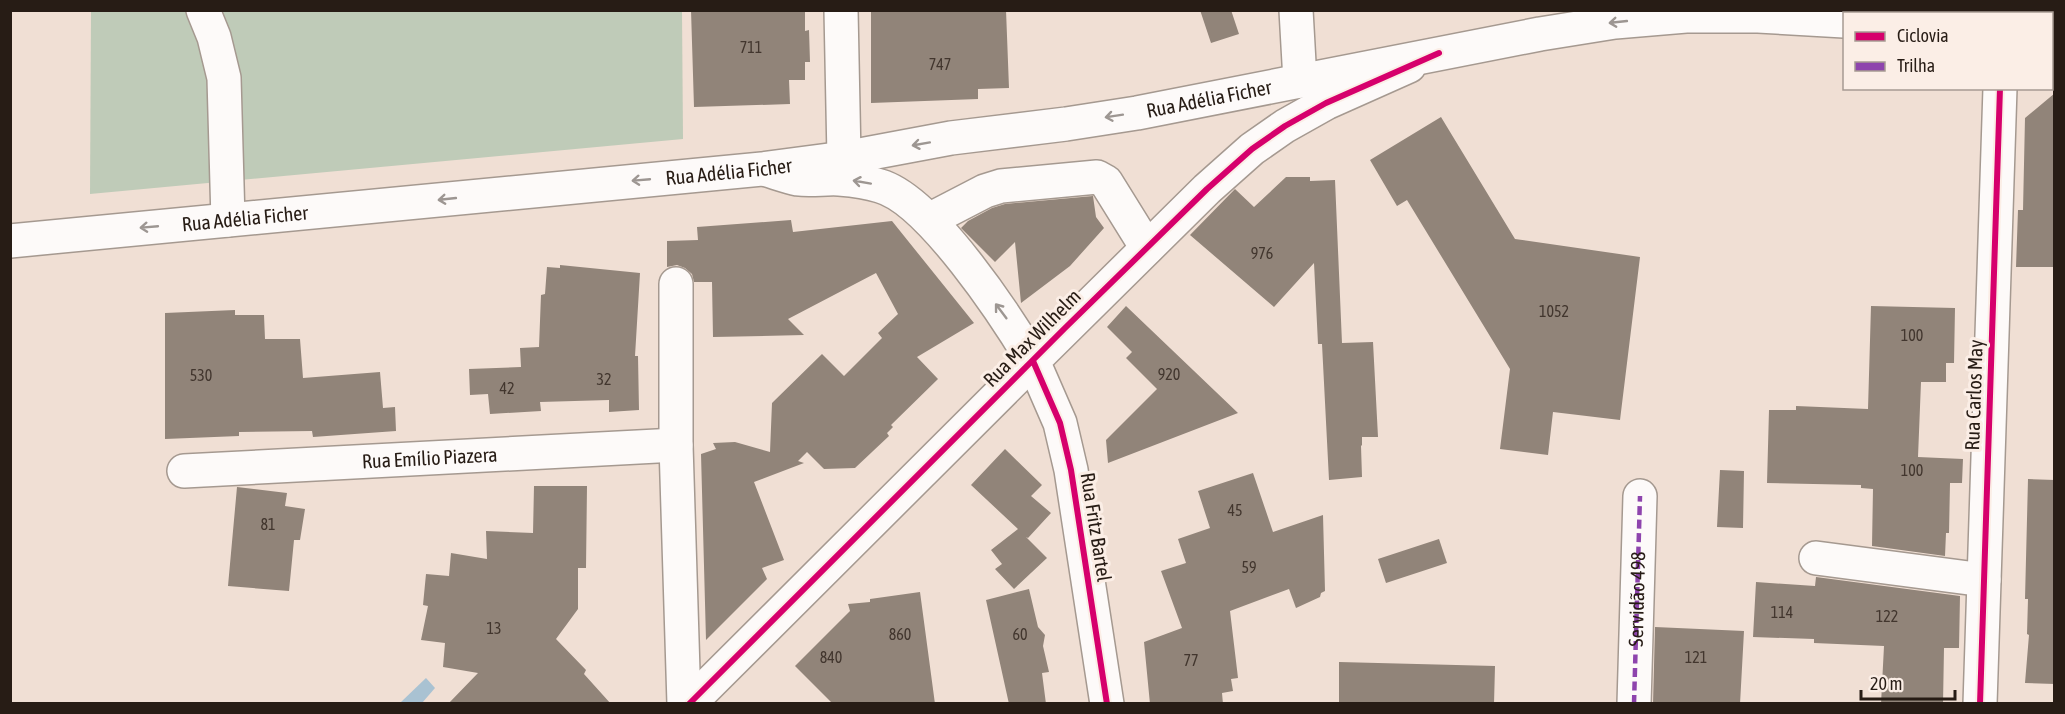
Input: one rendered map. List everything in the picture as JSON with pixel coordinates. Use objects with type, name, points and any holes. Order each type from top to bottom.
[{"type":"main road","points":[[203,10],[214,37],[224,78],[228,220]]},
{"type":"main road","points":[[841,10],[844,158]]},
{"type":"main road","points":[[1296,10],[1300,81]]},
{"type":"main road","points":[[1439,53],[1616,22],[1662,18],[1758,16],[1843,21]]},
{"type":"main road","name":"Rua Adélia Ficher","points":[[10,241],[762,169],[844,158],[951,138],[1137,113],[1439,53]]},
{"type":"main road","name":"Rua Max Wilhelm","points":[[690,704],[1033,360],[1207,189],[1252,149],[1285,126],[1326,103],[1439,53]]},
{"type":"main road","name":"Rua Carlos May","points":[[1980,704],[2000,90]]},
{"type":"main road","name":"Rua Fritz Bartel","points":[[762,169],[800,179],[840,179],[882,186],[903,198],[929,220],[951,244],[1011,324],[1033,360],[1060,423],[1071,470],[1107,704]]},
{"type":"main road","points":[[929,220],[985,190],[1001,186],[1097,177],[1106,182],[1147,248]]},
{"type":"main road","points":[[676,284],[676,445],[684,704]]},
{"type":"main road","name":"Rua Emílio Piazera","points":[[184,471],[676,445]]},
{"type":"main road","name":"Servidão 498","points":[[1634,704],[1640,496]]},
{"type":"main road","points":[[1816,558],[1984,580]]},
{"type":"green space","points":[[91,11],[682,11],[683,139],[90,194]]},
{"type":"water","points":[[426,678],[435,688],[422,703],[401,702]]},
{"type":"building","points":[[691,10],[805,10],[805,31],[809,30],[810,62],[805,62],[805,80],[789,80],[790,104],[694,107]]},
{"type":"building","points":[[871,10],[1006,10],[1009,88],[978,89],[978,99],[871,103]]},
{"type":"building","points":[[1200,10],[1231,10],[1239,34],[1211,43]]},
{"type":"building","points":[[2055,93],[2055,267],[2016,267],[2018,210],[2023,210],[2025,118]]},
{"type":"building","points":[[1441,117],[1515,239],[1640,257],[1620,420],[1553,412],[1548,455],[1500,449],[1510,369],[1407,200],[1397,206],[1370,160]]},
{"type":"building","points":[[1286,177],[1310,177],[1310,181],[1335,180],[1342,343],[1373,342],[1378,437],[1362,437],[1362,477],[1329,480],[1322,344],[1318,344],[1314,263],[1274,307],[1190,235],[1235,189],[1254,207]]},
{"type":"building","points":[[1093,196],[1096,217],[1104,228],[1070,266],[1021,303],[1015,242],[995,262],[961,228],[968,221],[1005,204]]},
{"type":"building","points":[[791,220],[793,232],[892,221],[974,323],[917,357],[938,379],[891,425],[893,427],[887,433],[889,436],[855,468],[824,469],[807,452],[798,461],[804,463],[754,482],[784,560],[762,568],[767,579],[706,640],[701,454],[716,449],[713,443],[735,442],[770,452],[772,403],[822,354],[844,376],[882,338],[878,333],[898,314],[876,273],[788,319],[804,335],[713,337],[712,282],[694,282],[692,274],[685,268],[677,265],[667,267],[667,241],[698,240],[697,227]]},
{"type":"building","points":[[560,265],[640,273],[635,356],[638,356],[639,410],[609,412],[609,400],[540,402],[541,411],[490,414],[488,394],[470,395],[469,369],[521,367],[520,348],[539,347],[541,295],[545,294],[547,267],[560,268]]},
{"type":"building","points":[[1126,306],[1238,413],[1108,463],[1106,440],[1157,389],[1126,358],[1132,352],[1107,327]]},
{"type":"building","points":[[1871,306],[1955,308],[1954,363],[1946,363],[1946,382],[1921,382],[1918,457],[1963,459],[1962,483],[1950,483],[1949,533],[1946,533],[1945,556],[1872,546],[1873,489],[1861,488],[1861,485],[1767,483],[1769,410],[1796,410],[1796,406],[1868,409]]},
{"type":"building","points":[[235,310],[235,315],[264,315],[265,339],[300,339],[303,378],[380,372],[383,408],[395,407],[396,431],[313,437],[312,431],[239,432],[239,436],[165,439],[165,313]]},
{"type":"building","points":[[1005,449],[1042,485],[1031,496],[1051,513],[1028,538],[1026,537],[1047,558],[1014,589],[995,569],[1002,564],[991,550],[1018,529],[971,485]]},
{"type":"building","points":[[1720,470],[1744,471],[1743,528],[1717,527]]},
{"type":"building","points":[[1253,473],[1273,532],[1323,515],[1325,591],[1320,597],[1296,608],[1289,589],[1230,611],[1238,678],[1231,679],[1233,691],[1222,693],[1223,704],[1150,704],[1144,642],[1182,628],[1161,571],[1186,563],[1178,539],[1210,528],[1198,491]]},
{"type":"building","points":[[2028,479],[2055,480],[2055,684],[2025,683],[2029,635],[2027,634],[2028,599],[2025,599]]},
{"type":"building","points":[[534,486],[587,486],[586,568],[578,568],[578,609],[556,639],[586,670],[584,674],[611,704],[448,704],[478,673],[443,667],[445,643],[421,640],[428,606],[423,605],[426,574],[449,576],[451,553],[487,559],[486,531],[533,533]]},
{"type":"building","points":[[237,487],[287,493],[285,506],[305,509],[300,540],[294,540],[289,591],[228,586]]},
{"type":"building","points":[[1439,539],[1447,563],[1386,583],[1378,559]]},
{"type":"building","points":[[1816,577],[1960,596],[1959,648],[1944,648],[1943,704],[1881,704],[1884,646],[1814,643],[1814,639],[1753,637],[1756,582],[1815,586]]},
{"type":"building","points":[[1029,589],[1038,627],[1045,635],[1043,646],[1049,672],[1042,673],[1046,704],[1009,704],[986,600]]},
{"type":"building","points":[[920,592],[935,704],[833,704],[795,666],[850,611],[848,604]]},
{"type":"building","points":[[1655,627],[1744,631],[1740,704],[1653,704]]},
{"type":"building","points":[[1339,662],[1495,666],[1494,704],[1339,704]]},
{"type":"marked path","points":[[1634,704],[1640,496]]},
{"type":"cycle path","points":[[689,704],[1065,328],[1207,189],[1252,149],[1285,126],[1326,103],[1439,53]]},
{"type":"cycle path","points":[[1980,704],[2000,90]]},
{"type":"cycle path","points":[[1033,361],[1060,423],[1071,470],[1107,704]]}]
